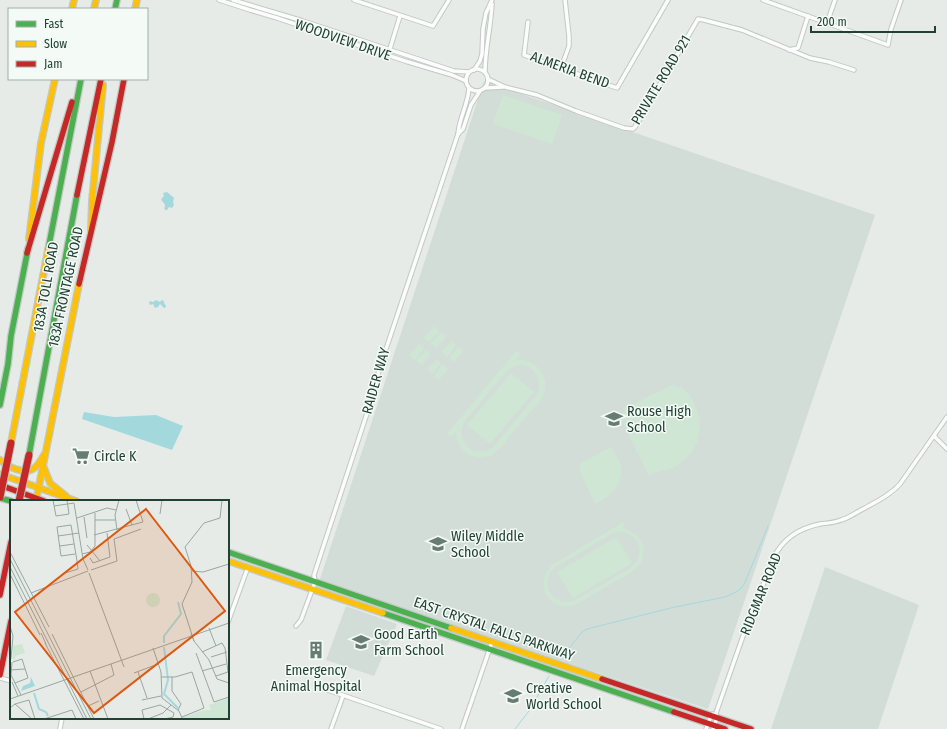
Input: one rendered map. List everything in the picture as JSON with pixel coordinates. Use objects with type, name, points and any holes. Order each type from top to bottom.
[{"type":"main road","points":[[0,404],[27,253],[41,143],[55,80]]},
{"type":"main road","points":[[27,253],[80,80]]},
{"type":"main road","name":"183A TOLL ROAD","points":[[0,497],[12,443],[80,80]]},
{"type":"main road","points":[[91,230],[102,80]]},
{"type":"main road","name":"183A TOLL ROAD","points":[[19,500],[29,455],[73,212],[102,80]]},
{"type":"main road","name":"183A FRONTAGE ROAD","points":[[36,500],[91,230],[112,142],[124,80]]},
{"type":"main road","points":[[0,460],[4,464],[28,471],[33,469],[46,453]]},
{"type":"main road","points":[[43,467],[50,483],[74,500]]},
{"type":"main road","points":[[0,474],[74,500]]},
{"type":"main road","points":[[0,486],[36,500]]},
{"type":"main road","points":[[0,497],[10,501]]},
{"type":"main road","points":[[0,595],[10,547]]},
{"type":"main road","name":"EAST CRYSTAL FALLS PARKWAY","points":[[229,552],[492,642],[714,715],[751,729]]},
{"type":"main road","points":[[248,567],[250,560]]},
{"type":"main road","name":"EAST CRYSTAL FALLS PARKWAY","points":[[229,561],[490,649],[710,727],[725,729]]},
{"type":"main road","points":[[403,620],[405,612]]},
{"type":"main road","points":[[0,675],[10,626]]},
{"type":"main road","points":[[579,680],[580,671]]},
{"type":"street","name":"WOODVIEW DRIVE","points":[[219,0],[452,75],[466,81]]},
{"type":"street","name":"WOODVIEW DRIVE","points":[[233,0],[390,49],[454,71],[469,72]]},
{"type":"street","points":[[354,0],[433,26],[449,0]]},
{"type":"street","points":[[474,70],[480,61],[482,54],[486,12],[492,0]]},
{"type":"street","points":[[485,72],[482,70],[474,70],[469,72],[466,77],[466,81],[469,88],[475,91],[480,91],[485,88],[488,82],[485,72],[485,63],[492,13],[492,0]]},
{"type":"street","points":[[561,68],[569,46],[565,0]]},
{"type":"street","name":"ALMERIA BEND","points":[[528,22],[524,55],[617,88],[668,0]]},
{"type":"street","points":[[763,0],[888,45],[891,29],[901,0]]},
{"type":"street","points":[[827,23],[835,0]]},
{"type":"street","points":[[388,55],[400,16]]},
{"type":"street","points":[[789,50],[798,48],[808,16]]},
{"type":"street","name":"PRIVATE ROAD 921","points":[[488,79],[505,87],[537,95],[576,112],[624,128],[633,129],[698,19],[742,30],[810,58],[854,70]]},
{"type":"street","name":"PRIVATE ROAD 921","points":[[485,88],[505,87]]},
{"type":"street","name":"RAIDER WAY","points":[[296,626],[301,620],[315,582],[314,575],[374,392],[379,370],[393,326],[413,271],[458,134],[467,102],[469,88]]},
{"type":"street","name":"RAIDER WAY","points":[[458,134],[463,129],[471,105],[480,91]]},
{"type":"street","name":"RIDGMAR ROAD","points":[[714,715],[774,557],[781,546],[791,536],[806,528],[819,524],[833,523],[846,518],[891,493],[900,484],[947,417]]},
{"type":"street","points":[[934,436],[947,449]]},
{"type":"street","points":[[229,619],[248,567]]},
{"type":"street","points":[[462,729],[492,642]]},
{"type":"street","points":[[0,678],[10,681]]},
{"type":"street","points":[[319,688],[441,729]]},
{"type":"street","points":[[331,729],[343,696]]},
{"type":"street","points":[[710,727],[714,715]]},
{"type":"street","points":[[710,727],[714,715]]},
{"type":"street","points":[[60,729],[62,719]]},
{"type":"shaded area","name":"Rouse High School","points":[[484,81],[875,215],[708,709],[319,582]]},
{"type":"shaded area","points":[[825,567],[919,605],[878,729],[771,729]]},
{"type":"shaded area","name":"Good Earth Farm School","points":[[346,606],[397,624],[374,676],[326,660]]},
{"type":"green space","points":[[503,95],[562,115],[552,144],[493,124]]},
{"type":"green space","points":[[434,326],[439,331],[429,342],[424,338]]},
{"type":"green space","points":[[441,332],[446,337],[436,348],[431,343]]},
{"type":"green space","points":[[451,341],[456,345],[447,357],[442,352]]},
{"type":"green space","points":[[419,344],[424,348],[415,360],[409,355]]},
{"type":"green space","points":[[458,347],[463,351],[454,362],[449,358]]},
{"type":"green space","points":[[426,350],[431,354],[422,365],[416,361]]},
{"type":"green space","points":[[516,351],[520,355],[516,360],[524,360],[531,363],[542,372],[545,379],[545,386],[544,393],[540,401],[502,446],[493,454],[482,457],[470,455],[464,451],[460,445],[456,432],[451,437],[447,434]],"holes":[[[519,365],[525,366],[537,374],[539,379],[539,389],[537,395],[493,447],[486,451],[479,452],[468,447],[464,443],[462,437],[464,422],[506,372]]]},
{"type":"green space","points":[[436,359],[441,363],[432,374],[427,370]]},
{"type":"green space","points":[[443,364],[448,369],[439,380],[434,376]]},
{"type":"green space","points":[[511,373],[534,392],[490,444],[467,425]]},
{"type":"green space","points":[[672,385],[684,389],[690,396],[698,412],[700,430],[698,439],[690,454],[680,464],[673,468],[656,472],[649,476],[621,419],[625,408]]},
{"type":"green space","points":[[611,447],[620,464],[620,479],[618,485],[610,494],[595,504],[579,469],[581,463]]},
{"type":"green space","points":[[623,522],[625,526],[622,528],[630,531],[641,540],[644,553],[642,560],[632,572],[579,603],[570,606],[561,606],[554,603],[548,598],[545,591],[545,576],[555,563]],"holes":[[[616,532],[624,532],[635,539],[638,544],[640,550],[636,563],[574,601],[566,602],[553,597],[549,591],[548,578],[557,566],[610,535]]]},
{"type":"green space","points":[[616,537],[632,563],[573,598],[557,572]]},
{"type":"water","points":[[167,192],[174,198],[174,205],[172,208],[169,207],[165,210],[165,205],[161,199],[164,196],[163,193]]},
{"type":"water","points":[[156,300],[160,302],[162,300],[164,301],[166,306],[165,308],[160,304],[155,308],[153,304],[150,305],[150,301],[153,302]]},
{"type":"water","points":[[84,412],[114,417],[156,415],[183,426],[172,450],[82,419]]},
{"type":"waterway","points":[[561,658],[583,631],[587,629],[675,607],[725,597],[738,591],[746,580],[768,526]]},
{"type":"waterway","points":[[515,729],[529,711],[549,676]]},
{"type":"traffic: fast","points":[[115,8],[117,0]]},
{"type":"traffic: fast","points":[[48,250],[81,80]]},
{"type":"traffic: fast","points":[[29,455],[77,195]]},
{"type":"traffic: fast","points":[[0,405],[8,364],[11,336],[28,249]]},
{"type":"traffic: fast","points":[[0,498],[10,501]]},
{"type":"traffic: fast","points":[[229,552],[451,628]]},
{"type":"traffic: fast","points":[[383,613],[674,712]]},
{"type":"traffic: slow","points":[[72,8],[74,0]]},
{"type":"traffic: slow","points":[[94,8],[96,0]]},
{"type":"traffic: slow","points":[[135,8],[137,0]]},
{"type":"traffic: slow","points":[[29,239],[41,143],[55,80]]},
{"type":"traffic: slow","points":[[91,231],[92,201],[103,85]]},
{"type":"traffic: slow","points":[[11,443],[48,250]]},
{"type":"traffic: slow","points":[[36,500],[79,284]]},
{"type":"traffic: slow","points":[[0,460],[6,465],[15,469],[28,471],[35,468],[44,455]]},
{"type":"traffic: slow","points":[[44,468],[50,483],[66,496]]},
{"type":"traffic: slow","points":[[0,474],[73,500]]},
{"type":"traffic: slow","points":[[229,561],[383,613]]},
{"type":"traffic: slow","points":[[451,628],[602,679]]},
{"type":"traffic: jam","points":[[77,195],[101,80]]},
{"type":"traffic: jam","points":[[79,284],[112,142],[124,80]]},
{"type":"traffic: jam","points":[[27,253],[72,102]]},
{"type":"traffic: jam","points":[[0,497],[11,443]]},
{"type":"traffic: jam","points":[[19,500],[29,455]]},
{"type":"traffic: jam","points":[[0,485],[41,500]]},
{"type":"traffic: jam","points":[[0,595],[10,547]]},
{"type":"traffic: jam","points":[[0,675],[10,626]]},
{"type":"traffic: jam","points":[[602,679],[751,729]]},
{"type":"traffic: jam","points":[[674,712],[725,729]]},
{"type":"place","name":"Rouse High School","points":[[614,419]]},
{"type":"place","name":"Circle K","points":[[81,456]]},
{"type":"place","name":"Wiley Middle School","points":[[438,544]]},
{"type":"place","name":"Good Earth Farm School","points":[[361,642]]},
{"type":"place","name":"Emergency Animal Hospital","points":[[316,650]]},
{"type":"place","name":"Creative World School","points":[[513,696]]}]
